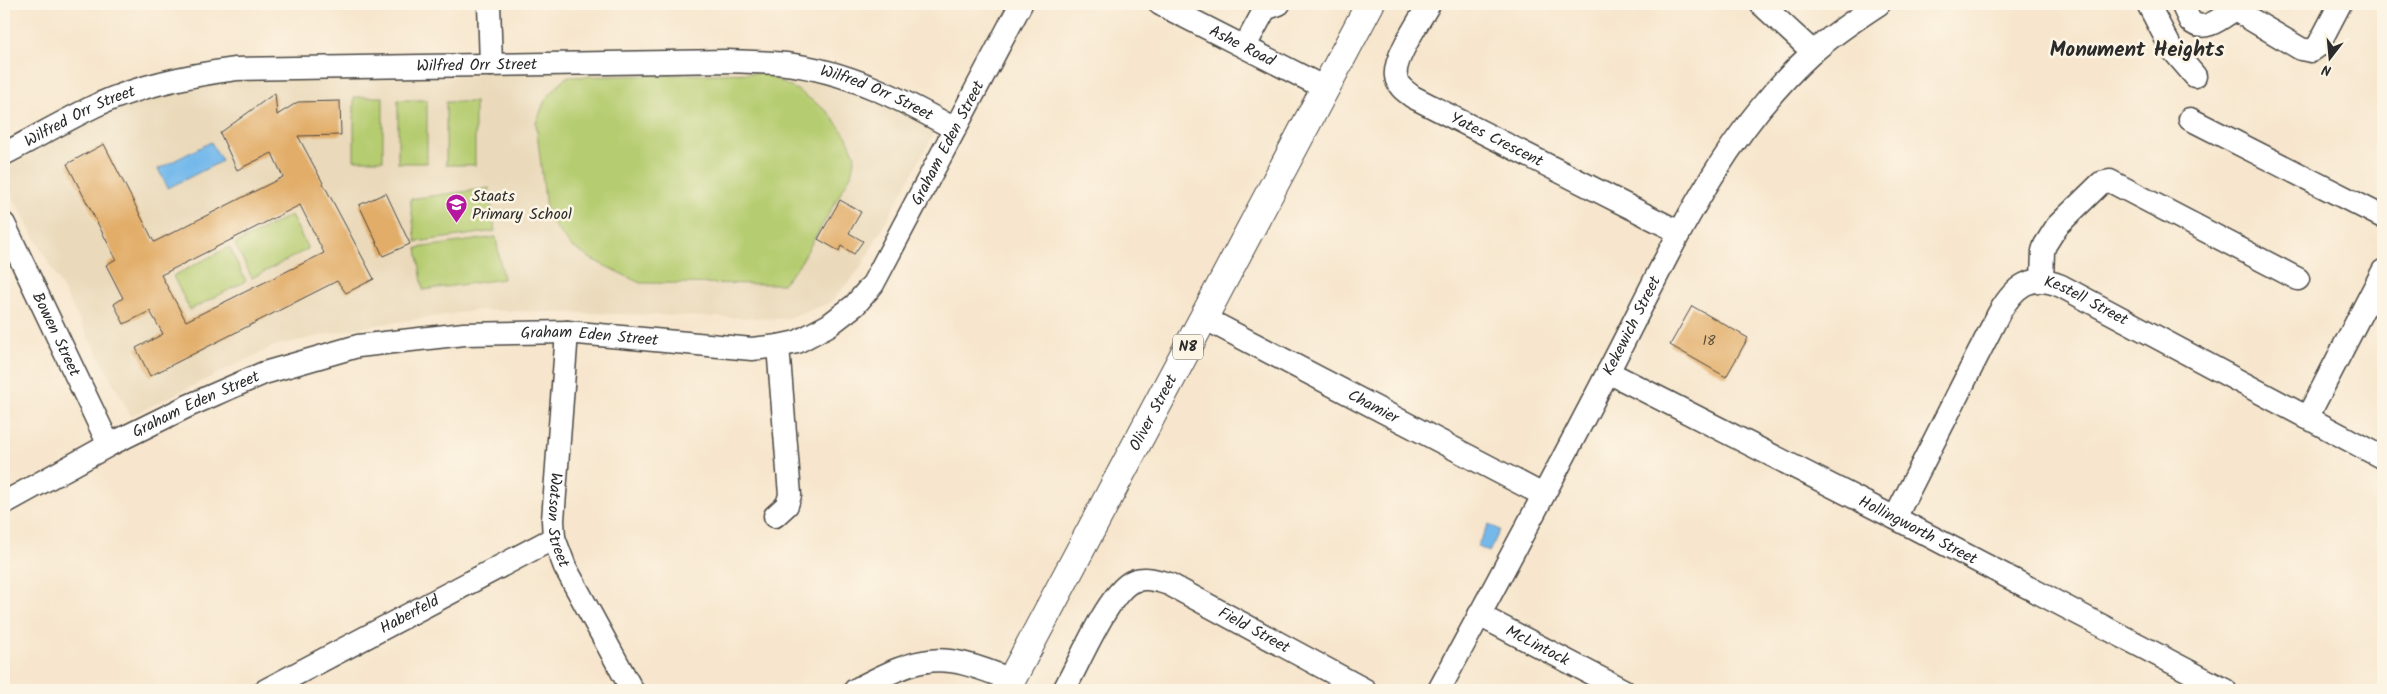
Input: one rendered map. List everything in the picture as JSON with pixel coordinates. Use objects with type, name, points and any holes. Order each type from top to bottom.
[{"type":"highway","name":"Oliver Street","points":[[1008,685],[1370,4]]},
{"type":"street","points":[[489,4],[491,65]]},
{"type":"street","name":"Graham Eden Street","points":[[4,503],[109,445],[188,406],[264,373],[358,346],[464,334],[567,332],[752,349],[797,342],[829,325],[855,305],[873,284],[953,128],[1021,4]]},
{"type":"street","name":"Ashe Road","points":[[1160,4],[1325,88]]},
{"type":"street","name":"Yates Crescent","points":[[1429,4],[1397,62],[1396,76],[1401,88],[1412,97],[1679,232]]},
{"type":"street","points":[[1761,4],[1813,52]]},
{"type":"street","name":"Kekewich Street","points":[[1439,690],[1608,372],[1679,232],[1714,171],[1744,128],[1773,92],[1813,52],[1879,4]]},
{"type":"street","points":[[2148,4],[2171,48],[2194,76]]},
{"type":"street","points":[[2182,4],[2190,21],[2201,26],[2210,25],[2233,6],[2301,49],[2308,51],[2318,46],[2340,4]]},
{"type":"street","points":[[1244,46],[1269,5]]},
{"type":"street","name":"Wilfred Orr Street","points":[[4,154],[100,104],[151,86],[236,69],[728,61],[787,64],[842,76],[896,96],[953,128]]},
{"type":"street","points":[[2190,119],[2383,217]]},
{"type":"street","points":[[2042,280],[2043,251],[2056,226],[2101,183],[2110,181],[2298,279]]},
{"type":"street","name":"Bowen Street","points":[[4,224],[109,445]]},
{"type":"street","points":[[2308,418],[2383,271]]},
{"type":"street","name":"Kestell Street","points":[[1895,518],[2004,305],[2017,290],[2026,284],[2042,280],[2061,286],[2383,458]]},
{"type":"street","name":"Chamier","points":[[1204,318],[1543,495]]},
{"type":"street","name":"Watson Street","points":[[567,332],[553,520],[554,538],[564,567],[632,690]]},
{"type":"street","points":[[775,516],[787,505],[790,495],[778,346]]},
{"type":"street","name":"Hollingworth Street","points":[[1608,372],[1895,518],[2225,690]]},
{"type":"street","name":"Haberfeld","points":[[266,690],[554,538]]},
{"type":"street","name":"Field Street","points":[[1064,690],[1106,611],[1128,584],[1140,579],[1155,579],[1169,584],[1365,690]]},
{"type":"street","name":"McLintock","points":[[1479,615],[1622,690]]},
{"type":"street","points":[[855,690],[905,665],[932,659],[966,664],[1008,685]]},
{"type":"shaded area","name":"Staats Primary School","points":[[241,69],[777,69],[829,77],[940,122],[860,269],[830,303],[785,319],[480,310],[357,328],[274,346],[131,416],[4,180],[4,168],[114,111]]},
{"type":"green space","points":[[763,73],[799,91],[828,112],[847,137],[855,156],[851,175],[801,262],[783,284],[640,283],[591,259],[571,246],[547,217],[536,123],[545,100],[566,77]]},
{"type":"green space","points":[[354,97],[383,97],[383,160],[354,160]]},
{"type":"green space","points":[[398,100],[427,100],[427,163],[398,163]]},
{"type":"green space","points":[[446,102],[475,102],[475,165],[446,165]]},
{"type":"green space","points":[[489,188],[495,231],[416,242],[410,199]]},
{"type":"green space","points":[[291,215],[308,249],[252,278],[235,244]]},
{"type":"green space","points":[[496,237],[503,279],[423,290],[417,248]]},
{"type":"green space","points":[[229,247],[246,281],[190,310],[173,276]]},
{"type":"water","points":[[211,142],[222,161],[168,188],[158,169]]},
{"type":"water","points":[[1489,524],[1500,530],[1489,552],[1477,546]]},
{"type":"building","points":[[275,93],[277,115],[298,102],[340,101],[341,135],[298,136],[374,279],[346,293],[337,281],[150,376],[136,348],[163,334],[150,311],[124,324],[114,304],[123,298],[106,265],[116,259],[67,164],[104,144],[154,242],[283,177],[272,153],[237,170],[220,133]],"holes":[[[300,205],[324,253],[186,321],[161,275]]]},
{"type":"building","points":[[386,193],[410,244],[383,256],[359,205]]},
{"type":"building","points":[[840,200],[861,212],[849,233],[863,241],[854,254],[841,246],[839,251],[818,239]]},
{"type":"building","points":[[1692,306],[1748,338],[1726,377],[1670,345]]},
{"type":"place","name":"Staats Primary School","points":[[456,224]]},
{"type":"district","name":"Monument Heights","points":[[2137,50]]}]
